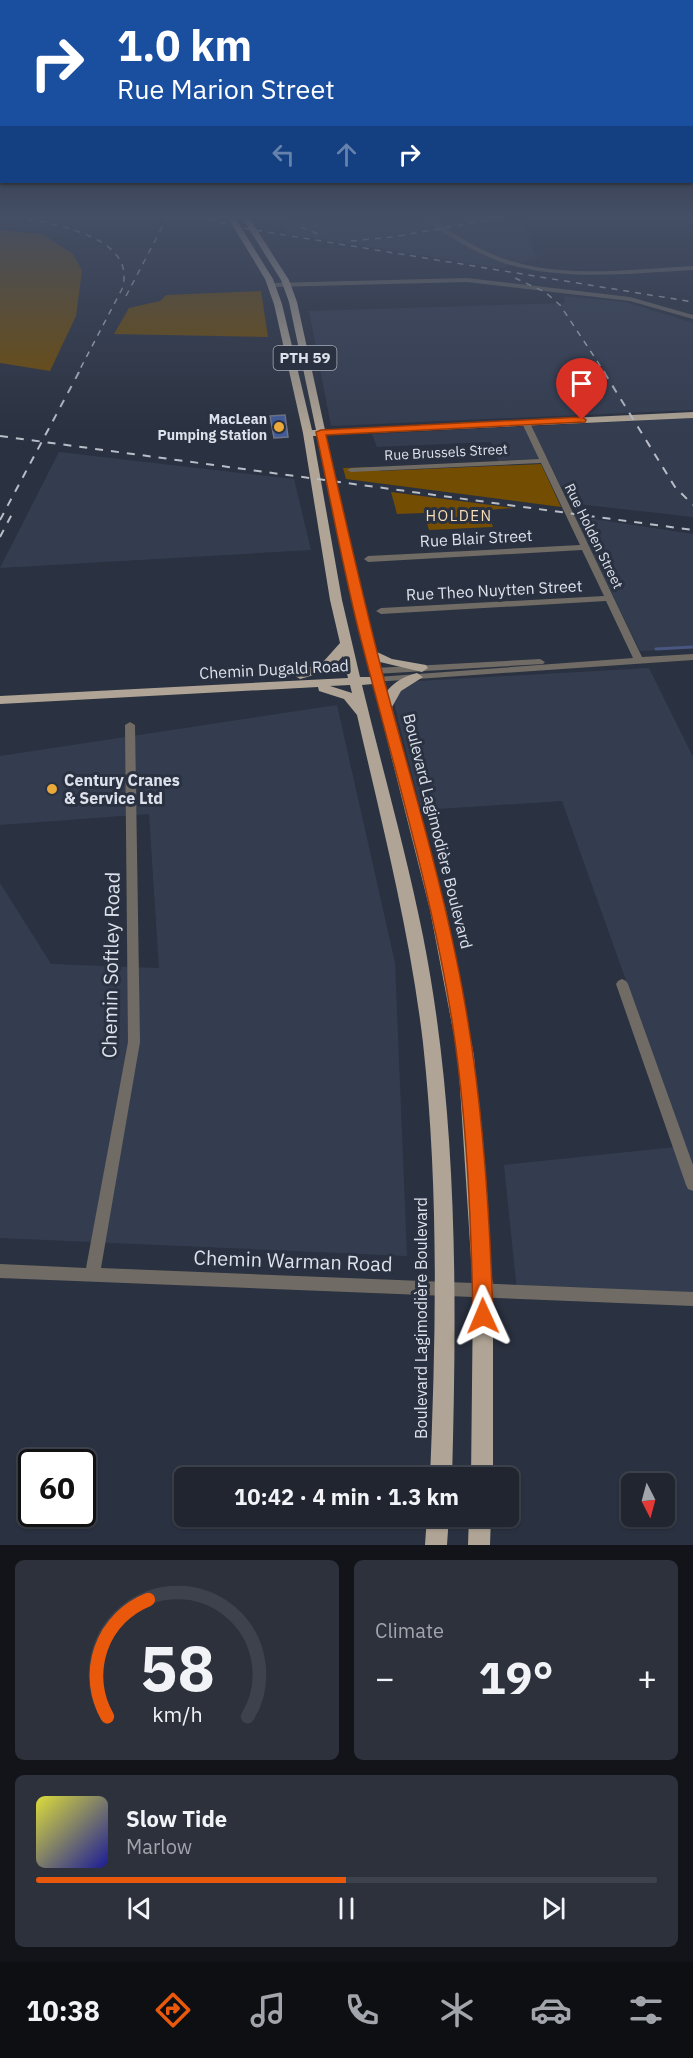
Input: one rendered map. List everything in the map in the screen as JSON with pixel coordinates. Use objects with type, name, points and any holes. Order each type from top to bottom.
[{"type":"main road","name":"Boulevard Lagimodière Boulevard","points":[[274,288],[308,433],[323,531],[346,643],[406,894],[427,1009],[440,1147],[446,1288],[441,1467]]},
{"type":"main road","name":"Boulevard Lagimodière Boulevard","points":[[288,288],[370,653],[436,901],[466,1056],[483,1290],[482,1467]]},
{"type":"main road","points":[[308,433],[693,415]]},
{"type":"main road","points":[[295,680],[328,666],[346,643]]},
{"type":"main road","points":[[370,653],[420,673]]},
{"type":"main road","points":[[385,708],[392,690],[420,673]]},
{"type":"main road","name":"Chemin Dugald Road","points":[[0,694],[376,675]]},
{"type":"main road","points":[[295,680],[342,693],[354,702],[363,716]]},
{"type":"main road","name":"Chemin Dugald Road","points":[[0,700],[295,680]]},
{"type":"main road","points":[[436,1545],[437,1527]]},
{"type":"main road","points":[[479,1545],[480,1527]]},
{"type":"street","points":[[536,288],[630,299],[693,317]]},
{"type":"street","name":"Rue Holden Street","points":[[526,423],[639,660]]},
{"type":"street","name":"Rue Brussels Street","points":[[351,470],[543,461]]},
{"type":"street","name":"Rue Blair Street","points":[[368,559],[585,547]]},
{"type":"street","name":"Rue Theo Nuytten Street","points":[[381,611],[610,598]]},
{"type":"street","name":"Chemin Dugald Road","points":[[376,675],[693,657]]},
{"type":"street","name":"Chemin Softley Road","points":[[92,1274],[134,1042],[130,726]]},
{"type":"street","points":[[622,984],[693,1185]]},
{"type":"street","name":"Chemin Warman Road","points":[[0,1271],[693,1299]]},
{"type":"shaded area","points":[[0,288],[80,288],[76,316],[50,371],[0,363]]},
{"type":"shaded area","points":[[261,291],[268,337],[114,334],[129,308],[160,301],[166,295]]},
{"type":"shaded area","points":[[564,296],[626,302],[693,323],[693,410],[331,426],[309,311],[565,303]]},
{"type":"shaded area","points":[[693,418],[693,517],[569,503],[547,458],[498,461],[491,442],[377,447],[372,434]]},
{"type":"shaded area","points":[[59,452],[294,479],[311,550],[0,568]]},
{"type":"shaded area","points":[[541,464],[561,507],[346,479],[343,468],[378,467],[380,471]]},
{"type":"shaded area","points":[[391,492],[514,508],[487,510],[493,527],[429,530],[424,513],[397,514]]},
{"type":"shaded area","points":[[574,516],[693,534],[693,648],[640,651]]},
{"type":"shaded area","points":[[649,668],[693,757],[693,1299],[517,1291],[504,1165],[685,1146],[562,801],[421,810],[394,703],[395,694],[406,684],[419,681]]},
{"type":"shaded area","points":[[337,705],[395,963],[407,1256],[0,1238],[0,883],[51,964],[159,968],[149,814],[0,825],[0,756]]},
{"type":"building","name":"MacLean Pumping Station","points":[[285,415],[288,437],[274,438],[270,416]]},
{"type":"waterway","points":[[656,649],[693,647]]},
{"type":"railway","points":[[78,373],[122,288]]},
{"type":"railway","points":[[126,296],[130,288]]},
{"type":"railway","points":[[537,288],[560,305],[605,373]]},
{"type":"railway","points":[[608,288],[693,302]]},
{"type":"railway","points":[[42,442],[79,372]]},
{"type":"railway","points":[[604,372],[675,487],[693,505]]},
{"type":"railway","points":[[0,436],[42,442]]},
{"type":"railway","points":[[0,520],[42,442]]},
{"type":"railway","points":[[42,442],[693,530]]},
{"type":"railway","points":[[0,537],[12,514]]},
{"type":"place","name":"MacLean Pumping Station","points":[[279,427]]},
{"type":"place","name":"Century Cranes & Service Ltd","points":[[52,789]]},
{"type":"district","name":"HOLDEN","points":[[459,516]]},
{"type":"route","points":[[483,1316],[481,1246],[466,1056],[460,1020],[434,892],[363,624],[321,432],[582,420]]}]
